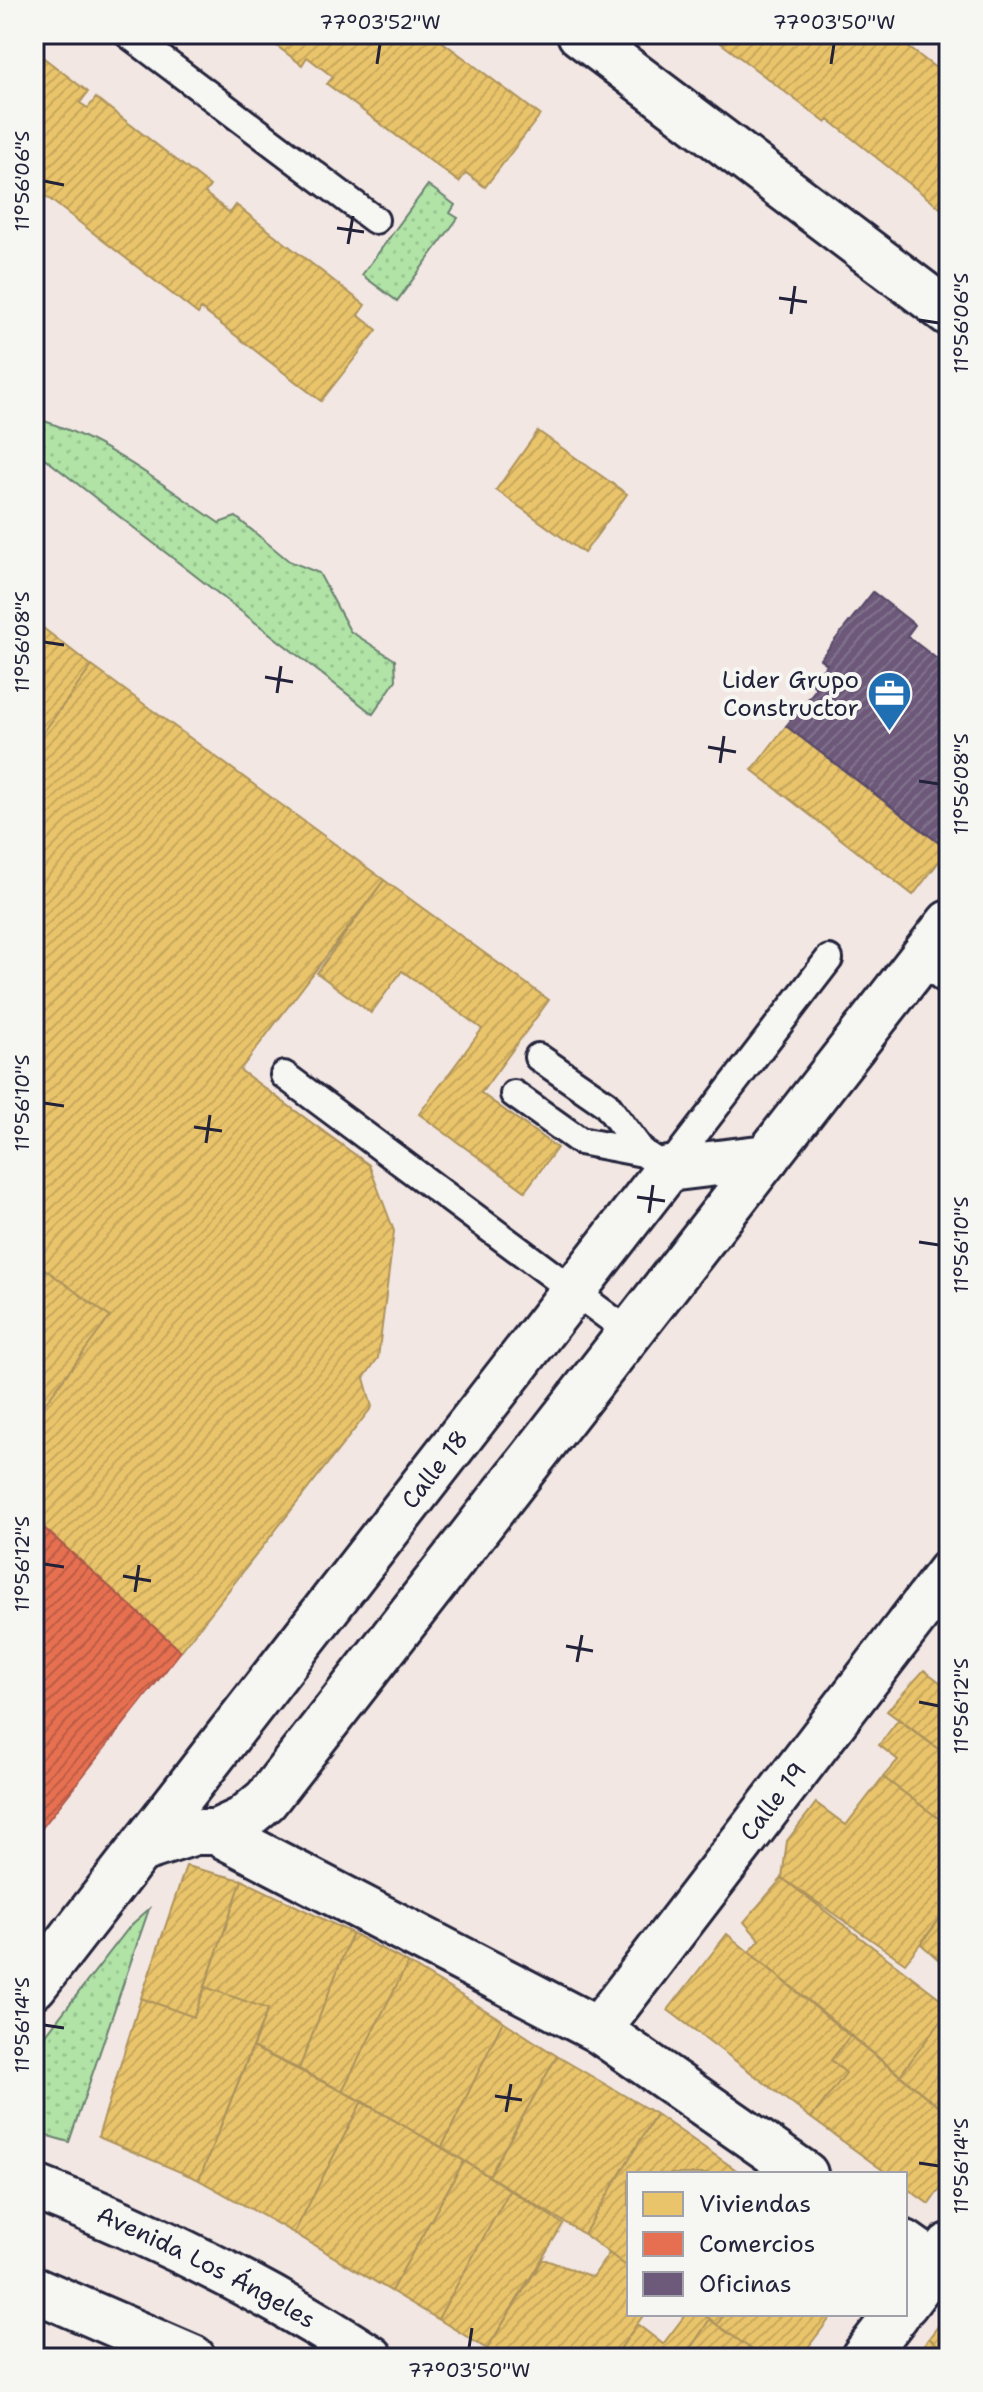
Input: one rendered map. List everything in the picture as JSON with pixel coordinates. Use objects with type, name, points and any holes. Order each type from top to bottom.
[{"type":"street","points":[[580,34],[949,313]]},
{"type":"street","points":[[140,1850],[195,1832],[216,1832],[242,1820],[266,1800],[767,1157],[941,949]]},
{"type":"street","points":[[655,1161],[767,1157]]},
{"type":"street","name":"Calle 18","points":[[34,1986],[574,1291],[655,1161]]},
{"type":"street","name":"Calle 19","points":[[598,2030],[949,1572]]},
{"type":"street","points":[[216,1832],[598,2030],[802,2172]]},
{"type":"street","name":"Avenida Los Ángeles","points":[[34,2187],[92,2210],[262,2290],[371,2358]]},
{"type":"street","points":[[907,2300],[930,2251]]},
{"type":"street","points":[[34,2289],[193,2358]]},
{"type":"street","points":[[863,2358],[895,2316]]},
{"type":"lane","points":[[128,34],[375,220]]},
{"type":"lane","points":[[655,1161],[829,959]]},
{"type":"lane","points":[[538,1057],[606,1104],[655,1161]]},
{"type":"lane","points":[[284,1075],[630,1333]]},
{"type":"lane","points":[[514,1094],[580,1141],[655,1161]]},
{"type":"green space","points":[[428,185],[455,205],[450,213],[458,218],[397,301],[362,275]]},
{"type":"green space","points":[[34,418],[59,426],[107,449],[219,523],[236,517],[289,561],[319,573],[350,631],[395,660],[396,680],[373,714],[34,450]]},
{"type":"green space","points":[[149,1909],[69,2142],[34,2132],[34,2050],[131,1925]]},
{"type":"building: Viviendas","points":[[261,34],[432,34],[540,115],[485,187],[466,173],[459,182],[327,84],[333,77],[307,57],[302,65]]},
{"type":"building: Viviendas","points":[[709,34],[891,34],[949,78],[949,215],[829,120],[826,123]]},
{"type":"building: Viviendas","points":[[44,58],[88,92],[80,103],[88,108],[96,98],[210,186],[205,193],[230,213],[236,205],[365,305],[358,315],[377,330],[321,401],[201,309],[198,314],[34,187],[34,178],[41,169],[34,164],[34,71]]},
{"type":"building: Viviendas","points":[[538,431],[627,494],[584,553],[496,490]]},
{"type":"building: Viviendas","points":[[34,621],[92,666],[34,745]]},
{"type":"building: Viviendas","points":[[92,666],[384,880],[240,1070],[369,1165],[394,1231],[378,1358],[364,1378],[372,1407],[181,1651],[34,1519],[34,1418],[110,1317],[34,1261],[34,745]]},
{"type":"building: Viviendas","points":[[786,726],[948,850],[913,895],[752,770]]},
{"type":"building: Viviendas","points":[[384,880],[549,1000],[481,1093],[557,1148],[525,1191],[419,1114],[482,1029],[402,971],[371,1013],[317,973]]},
{"type":"building: Viviendas","points":[[34,1261],[110,1317],[34,1418]]},
{"type":"building: Viviendas","points":[[924,1670],[949,1689],[949,1757],[887,1711]]},
{"type":"building: Viviendas","points":[[899,1719],[949,1757],[949,1826],[883,1777],[898,1760],[879,1745]]},
{"type":"building: Viviendas","points":[[883,1777],[949,1826],[949,1907],[905,1963],[782,1878],[787,1841],[816,1803],[846,1825]]},
{"type":"building: Viviendas","points":[[186,1866],[242,1880],[194,2017],[141,1998]]},
{"type":"building: Viviendas","points":[[782,1878],[949,2005],[949,2010],[900,2075],[749,1952],[760,1940],[744,1922]]},
{"type":"building: Viviendas","points":[[242,1880],[352,1933],[299,2069],[252,2047],[268,2009],[205,1987]]},
{"type":"building: Viviendas","points":[[949,1907],[949,1969],[921,1944]]},
{"type":"building: Viviendas","points":[[352,1933],[408,1963],[342,2091],[299,2069]]},
{"type":"building: Viviendas","points":[[727,1934],[850,2036],[831,2060],[846,2073],[811,2118],[668,2010]]},
{"type":"building: Viviendas","points":[[408,1963],[503,2021],[442,2147],[342,2091]]},
{"type":"building: Viviendas","points":[[205,1987],[268,2009],[199,2180],[98,2137],[141,1998],[194,2017]]},
{"type":"building: Viviendas","points":[[949,2010],[949,2115],[900,2075]]},
{"type":"building: Viviendas","points":[[503,2021],[557,2056],[489,2176],[442,2147]]},
{"type":"building: Viviendas","points":[[850,2036],[949,2115],[949,2176],[929,2204],[907,2188],[907,2172],[885,2172],[811,2118],[846,2073],[831,2060]]},
{"type":"building: Viviendas","points":[[252,2047],[362,2101],[294,2233],[199,2180]]},
{"type":"building: Viviendas","points":[[557,2056],[656,2114],[584,2234],[489,2176]]},
{"type":"building: Viviendas","points":[[362,2101],[464,2161],[391,2291],[294,2233]]},
{"type":"building: Viviendas","points":[[656,2114],[739,2172],[627,2172],[627,2266],[584,2234]]},
{"type":"building: Viviendas","points":[[464,2161],[510,2190],[438,2319],[391,2291]]},
{"type":"building: Viviendas","points":[[510,2190],[563,2224],[487,2349],[438,2319]]},
{"type":"building: Viviendas","points":[[609,2253],[627,2266],[627,2316],[643,2316],[614,2358],[499,2358],[487,2349],[543,2259],[593,2277]]},
{"type":"building: Viviendas","points":[[949,2312],[949,2354],[929,2338]]},
{"type":"building: Viviendas","points":[[684,2316],[706,2316],[710,2319],[684,2358],[614,2358],[637,2324],[663,2344]]},
{"type":"building: Viviendas","points":[[706,2316],[723,2316],[717,2325]]},
{"type":"building: Viviendas","points":[[723,2316],[832,2316],[800,2358],[764,2358],[717,2325]]},
{"type":"building: Viviendas","points":[[710,2319],[717,2325],[764,2358],[684,2358]]},
{"type":"building: Viviendas","points":[[929,2338],[949,2354],[949,2358],[914,2358]]},
{"type":"building: Viviendas","points":[[37,2343],[67,2358],[34,2358]]},
{"type":"building: Comercios","points":[[34,1519],[181,1651],[34,1838]]},
{"type":"building: Oficinas","points":[[873,592],[915,625],[907,636],[949,668],[948,850],[786,726],[816,689],[812,683],[827,664],[820,659]]},
{"type":"place","name":"Lider Grupo Constructor","points":[[890,733]]}]
